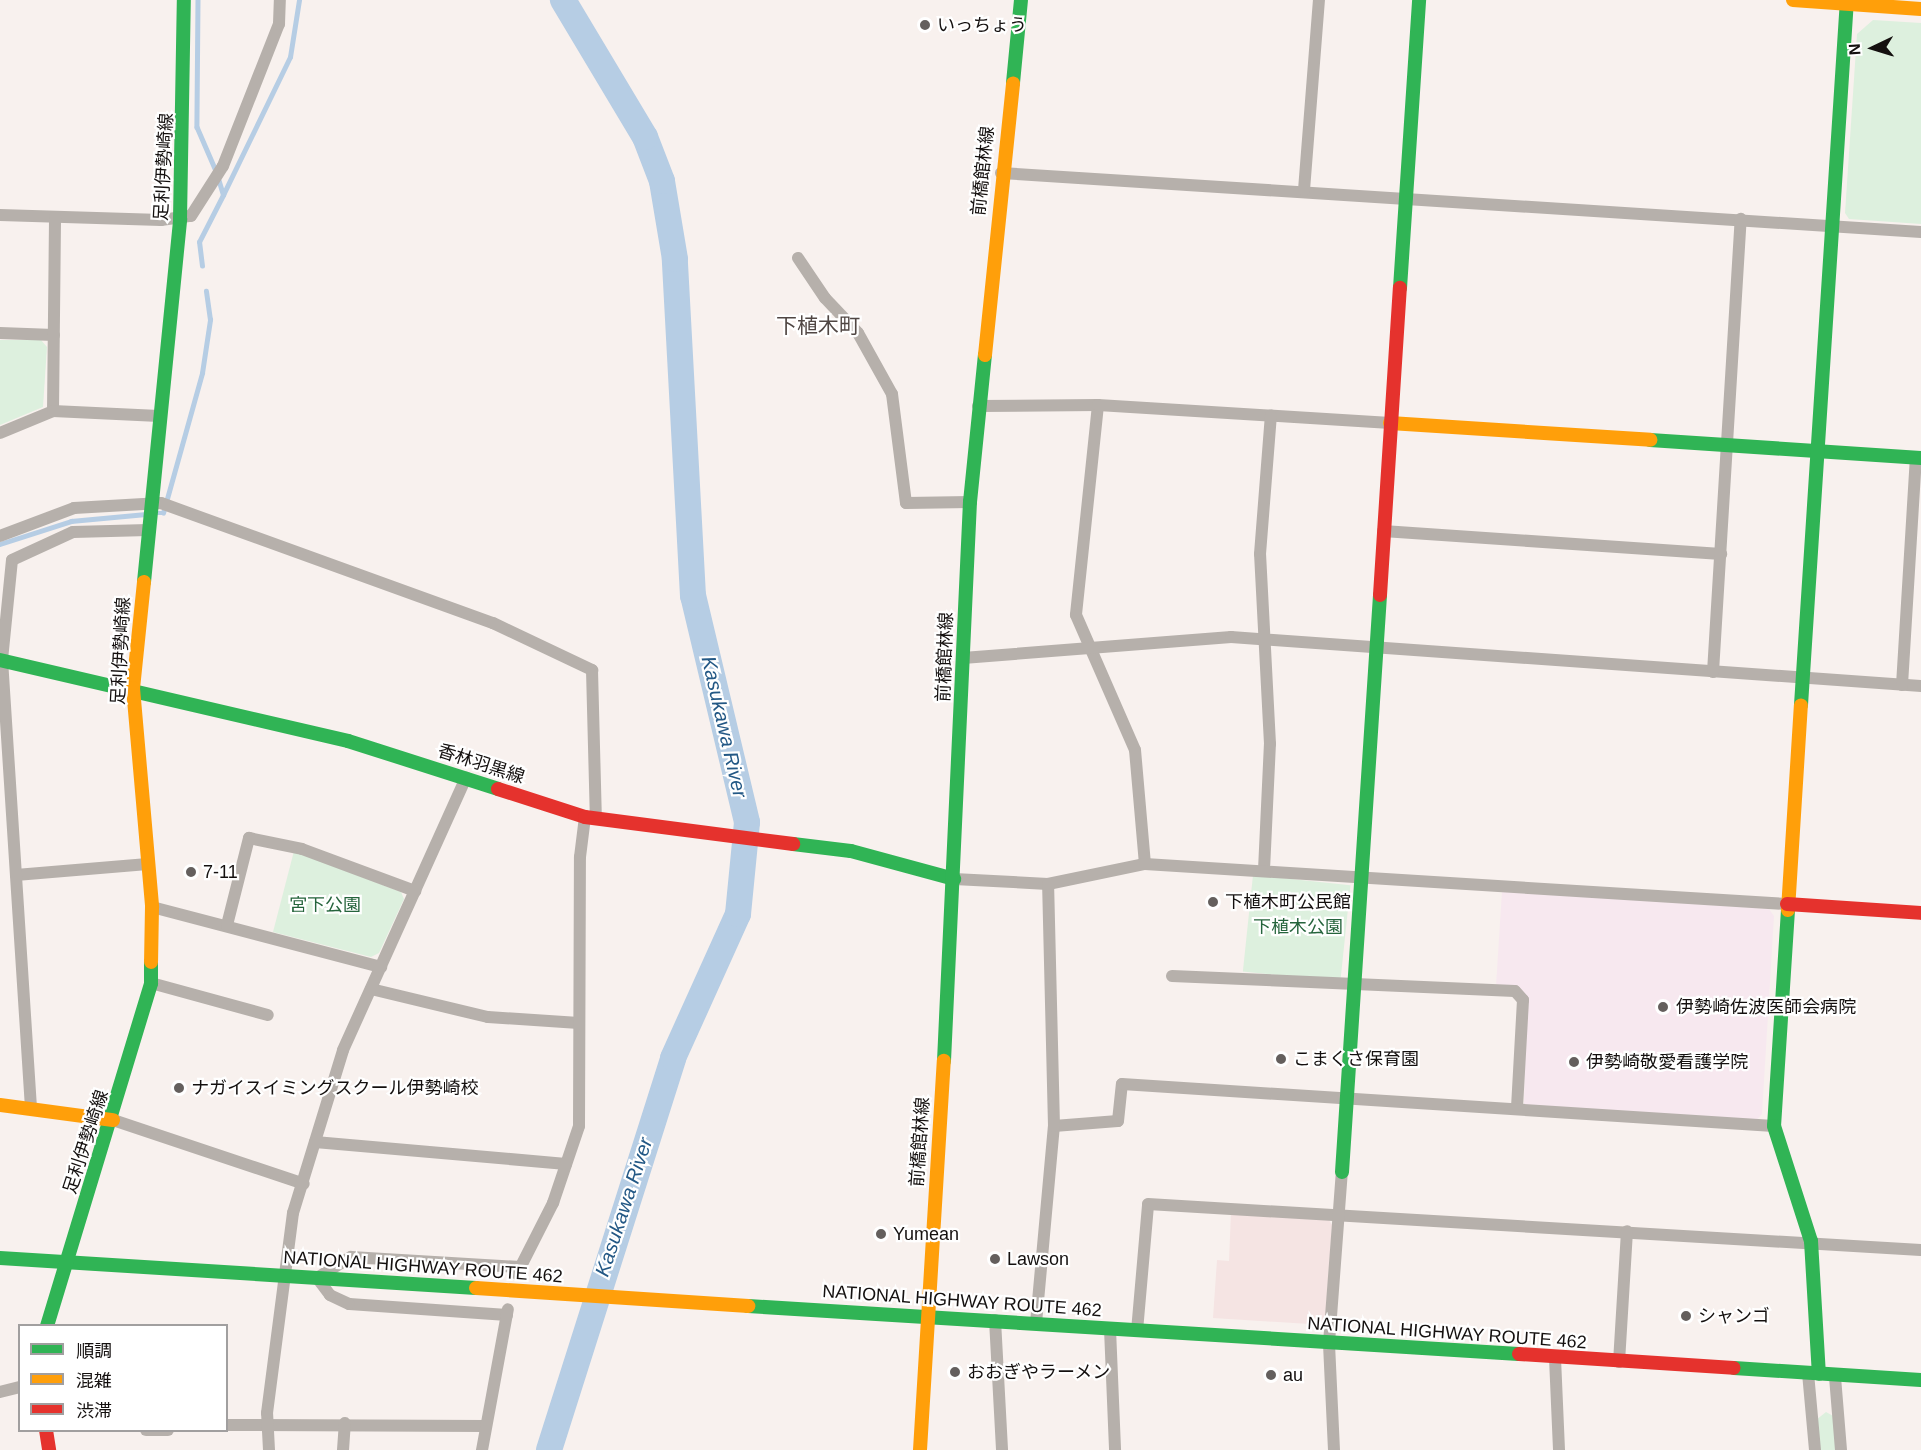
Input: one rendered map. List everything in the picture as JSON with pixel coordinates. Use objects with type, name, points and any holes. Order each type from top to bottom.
[{"type":"main road","name":"足利伊勢崎線","points":[[48,1324],[65,1262],[113,1120],[151,982],[152,907],[133,688],[149,527],[158,505],[159,416],[180,219],[184,0]]},
{"type":"main road","name":"前橋館林線","points":[[920,1450],[954,879],[970,502],[1001,173],[1021,0]]},
{"type":"main road","points":[[1342,1172],[1419,0]]},
{"type":"main road","points":[[1793,0],[1921,9]]},
{"type":"main road","points":[[1813,1374],[1811,1241],[1774,1126],[1801,677],[1847,2]]},
{"type":"main road","points":[[1390,423],[1918,458]]},
{"type":"main road","name":"香林羽黒線","points":[[1,660],[133,688],[348,741],[591,818],[855,852],[954,879]]},
{"type":"main road","points":[[1788,904],[1921,913]]},
{"type":"main road","points":[[0,1105],[113,1120]]},
{"type":"main road","name":"NATIONAL HIGHWAY ROUTE 462","points":[[0,1258],[995,1320],[1835,1377],[1921,1380]]},
{"type":"main road","points":[[46,1432],[50,1450]]},
{"type":"street","points":[[0,215],[180,219],[192,216],[223,166],[279,24],[280,0]]},
{"type":"street","points":[[1304,190],[1319,0]]},
{"type":"street","points":[[1001,173],[1304,190],[1921,232]]},
{"type":"street","points":[[53,411],[55,217]]},
{"type":"street","points":[[1713,672],[1729,446],[1741,219]]},
{"type":"street","points":[[798,258],[825,298],[858,333],[892,394],[906,503],[970,502]]},
{"type":"street","points":[[0,333],[54,335]]},
{"type":"street","points":[[1098,405],[1076,615],[1135,750],[1145,864]]},
{"type":"street","points":[[978,406],[1098,405],[1390,423]]},
{"type":"street","points":[[0,433],[53,411],[159,416]]},
{"type":"street","points":[[1264,870],[1269,744],[1266,640],[1260,554],[1271,415]]},
{"type":"street","points":[[1902,685],[1916,566],[1918,458]]},
{"type":"street","points":[[0,536],[74,508],[158,505],[494,623],[592,670],[591,818],[579,1023],[579,1126],[566,1164],[519,1271],[437,1262],[351,1257],[317,1278],[338,1301],[371,1306],[508,1312],[482,1450]]},
{"type":"street","points":[[31,1108],[16,875],[5,798],[1,660],[12,560],[18,553],[74,532],[149,527]]},
{"type":"street","points":[[1383,531],[1721,554]]},
{"type":"street","points":[[963,658],[1089,647],[1266,640],[1376,652],[1921,686]]},
{"type":"street","points":[[269,1450],[267,1423],[291,1222],[304,1184],[333,1077],[466,777]]},
{"type":"street","points":[[227,926],[249,838],[302,849],[415,891]]},
{"type":"street","points":[[16,875],[148,864]]},
{"type":"street","points":[[954,879],[1048,884],[1145,864],[1788,904]]},
{"type":"street","points":[[1036,1323],[1054,1126],[1048,884]]},
{"type":"street","points":[[152,907],[381,967]]},
{"type":"street","points":[[1172,976],[1515,991],[1523,1000],[1517,1109]]},
{"type":"street","points":[[151,982],[268,1015]]},
{"type":"street","points":[[371,989],[488,1017],[579,1023]]},
{"type":"street","points":[[1054,1126],[1118,1121],[1122,1084],[1774,1126]]},
{"type":"street","points":[[113,1120],[304,1184]]},
{"type":"street","points":[[315,1142],[566,1164]]},
{"type":"street","points":[[1334,1450],[1329,1343],[1342,1172]]},
{"type":"street","points":[[1137,1331],[1148,1204],[1811,1241],[1921,1250]]},
{"type":"street","points":[[1619,1362],[1627,1231]]},
{"type":"street","points":[[995,1320],[1002,1450]]},
{"type":"street","points":[[1110,1329],[1114,1450]]},
{"type":"street","points":[[1555,1358],[1559,1450]]},
{"type":"street","points":[[1813,1374],[1815,1450]]},
{"type":"street","points":[[1835,1377],[1841,1450]]},
{"type":"street","points":[[0,1392],[18,1388]]},
{"type":"street","points":[[228,1425],[345,1423],[486,1426]]},
{"type":"street","points":[[343,1450],[345,1423]]},
{"type":"shaded area","points":[[1502,891],[1769,909],[1774,916],[1762,1114],[1756,1121],[1524,1105],[1526,998],[1496,986]]},
{"type":"shaded area","points":[[1231,1212],[1327,1217],[1332,1225],[1325,1325],[1213,1318],[1217,1260],[1229,1261]]},
{"type":"green space","points":[[1873,20],[1921,23],[1921,224],[1849,219],[1845,213],[1857,34]]},
{"type":"green space","points":[[0,340],[41,340],[47,347],[43,407],[0,425]]},
{"type":"green space","name":"宮下公園","points":[[294,851],[401,892],[404,899],[379,953],[371,957],[273,932]]},
{"type":"green space","name":"下植木公園","points":[[1253,875],[1350,885],[1340,982],[1243,971]]},
{"type":"green space","points":[[1826,1412],[1835,1417],[1837,1450],[1819,1450],[1816,1420]]},
{"type":"waterway","points":[[198,0],[197,127],[216,171]]},
{"type":"waterway","points":[[223,195],[290,57],[299,0]]},
{"type":"waterway","name":"Kasukawa River","points":[[549,1450],[673,1058],[738,914],[747,822],[693,596],[675,259],[662,181],[645,137],[563,0]]},
{"type":"waterway","points":[[202,266],[199,242],[223,195],[218,179]]},
{"type":"waterway","points":[[155,513],[163,513],[202,373],[210,320],[206,291]]},
{"type":"waterway","points":[[0,544],[71,521],[146,514]]},
{"type":"traffic: fast","points":[[144,582],[180,219],[184,0]]},
{"type":"traffic: fast","points":[[1013,83],[1021,0]]},
{"type":"traffic: fast","points":[[1400,288],[1419,0]]},
{"type":"traffic: fast","points":[[1801,705],[1847,0]]},
{"type":"traffic: fast","points":[[944,1061],[970,502],[985,355]]},
{"type":"traffic: fast","points":[[1650,440],[1921,458]]},
{"type":"traffic: fast","points":[[1342,1172],[1380,595]]},
{"type":"traffic: fast","points":[[0,660],[348,741],[498,789]]},
{"type":"traffic: fast","points":[[793,844],[851,851],[954,879]]},
{"type":"traffic: fast","points":[[1788,910],[1774,1126],[1811,1241],[1819,1374]]},
{"type":"traffic: fast","points":[[48,1324],[151,983],[151,962]]},
{"type":"traffic: fast","points":[[0,1258],[476,1288]]},
{"type":"traffic: fast","points":[[748,1306],[1519,1354]]},
{"type":"traffic: fast","points":[[1734,1368],[1921,1380]]},
{"type":"traffic: slow","points":[[1793,0],[1921,9]]},
{"type":"traffic: slow","points":[[985,355],[1013,83]]},
{"type":"traffic: slow","points":[[1390,423],[1650,440]]},
{"type":"traffic: slow","points":[[144,582],[133,688],[152,907],[151,962]]},
{"type":"traffic: slow","points":[[1788,910],[1801,705]]},
{"type":"traffic: slow","points":[[920,1450],[944,1061]]},
{"type":"traffic: slow","points":[[0,1105],[113,1120]]},
{"type":"traffic: slow","points":[[476,1288],[748,1306]]},
{"type":"traffic: jam","points":[[1380,595],[1400,288]]},
{"type":"traffic: jam","points":[[498,789],[585,817],[793,844]]},
{"type":"traffic: jam","points":[[1787,904],[1921,913]]},
{"type":"traffic: jam","points":[[1519,1354],[1734,1368]]},
{"type":"traffic: jam","points":[[46,1432],[49,1450]]},
{"type":"place","name":"いっちょう","points":[[925,25]]},
{"type":"place","name":"7-11","points":[[191,872]]},
{"type":"place","name":"下植木町公民館","points":[[1213,902]]},
{"type":"place","name":"伊勢崎佐波医師会病院","points":[[1663,1007]]},
{"type":"place","name":"こまくさ保育園","points":[[1281,1059]]},
{"type":"place","name":"伊勢崎敬愛看護学院","points":[[1574,1062]]},
{"type":"place","name":"ナガイスイミングスクール伊勢崎校","points":[[179,1088]]},
{"type":"place","name":"Yumean","points":[[881,1234]]},
{"type":"place","name":"Lawson","points":[[995,1259]]},
{"type":"place","name":"シャンゴ","points":[[1686,1316]]},
{"type":"place","name":"おおぎやラーメン","points":[[955,1372]]},
{"type":"place","name":"au","points":[[1271,1375]]},
{"type":"district","name":"下植木町","points":[[818,326]]}]
